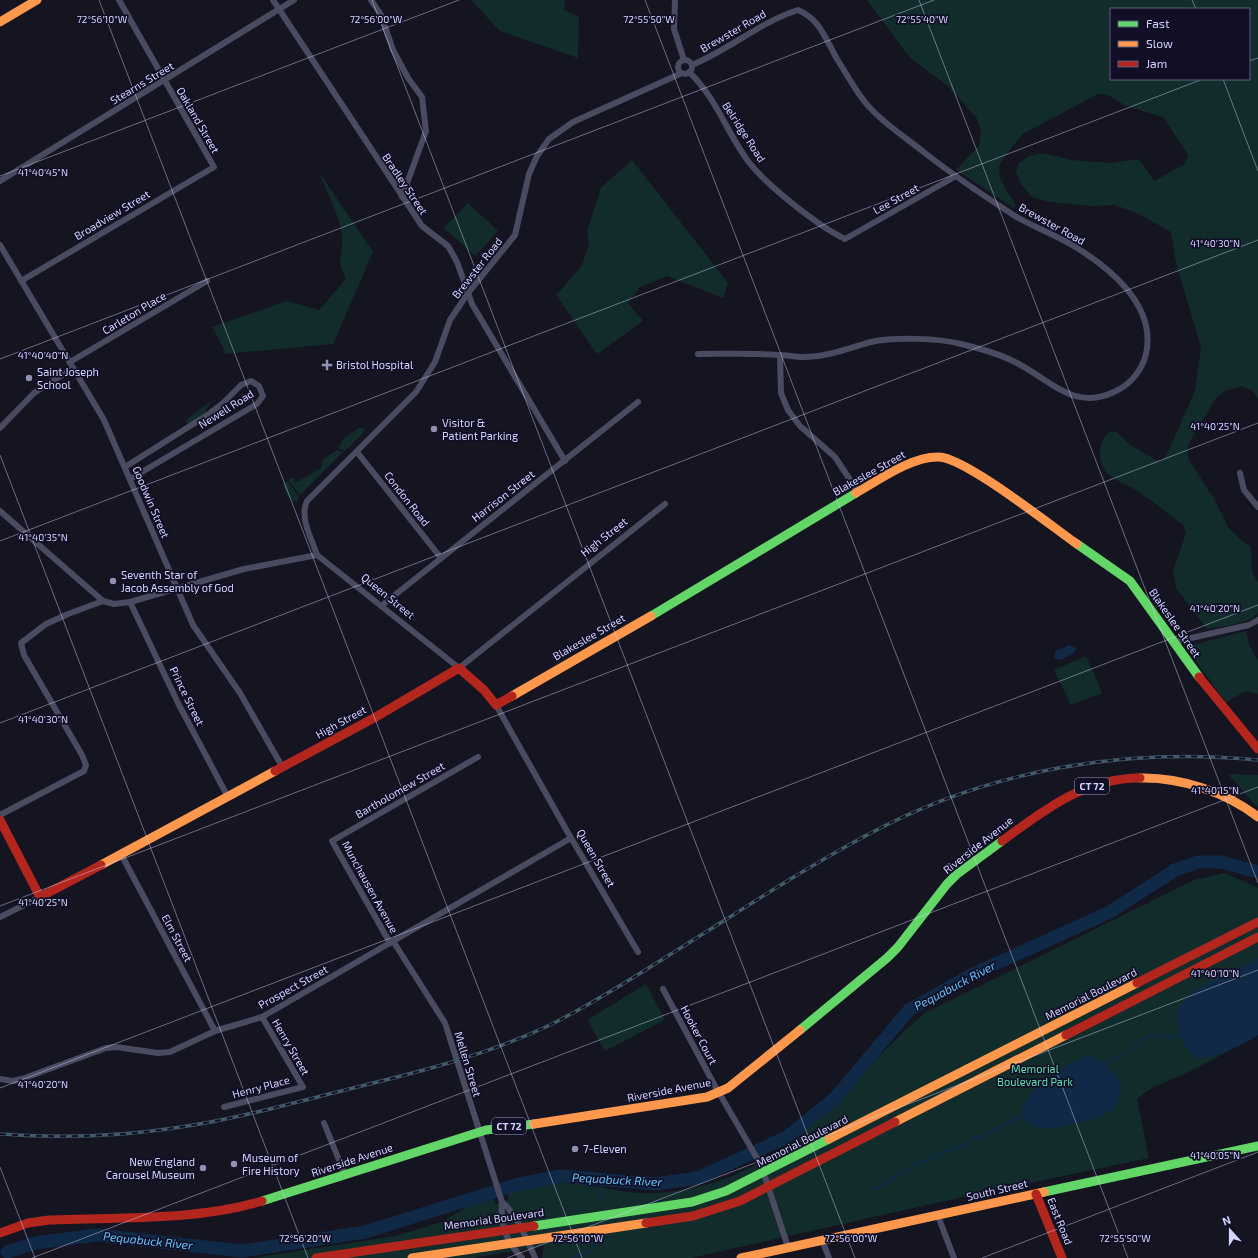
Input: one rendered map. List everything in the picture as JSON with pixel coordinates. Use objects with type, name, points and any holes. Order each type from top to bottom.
[{"type":"main road","points":[[0,22],[37,0]]},
{"type":"main road","name":"Blakeslee Street","points":[[496,705],[700,588],[899,468],[923,459],[938,457],[955,461],[977,474],[1121,573],[1138,592],[1224,711],[1258,749]]},
{"type":"main road","name":"Queen Street","points":[[459,668],[484,690],[496,705]]},
{"type":"main road","name":"High Street","points":[[40,897],[283,768],[374,718],[459,668]]},
{"type":"main road","name":"Riverside Avenue","points":[[0,1233],[28,1223],[49,1220],[181,1216],[236,1209],[478,1132],[687,1101],[719,1092],[747,1074],[887,958],[898,947],[946,884],[956,875],[1049,806],[1065,797],[1107,782],[1130,777],[1151,776],[1182,781],[1198,786],[1241,806],[1258,817]]},
{"type":"main road","points":[[0,820],[40,897]]},
{"type":"main road","name":"Memorial Boulevard","points":[[316,1258],[692,1202],[726,1191],[763,1174],[1258,922]]},
{"type":"main road","points":[[412,1258],[509,1245],[693,1216],[740,1201],[1258,937]]},
{"type":"main road","name":"South Street","points":[[741,1258],[1036,1194],[1258,1148]]},
{"type":"main road","name":"East Road","points":[[1036,1194],[1062,1258]]},
{"type":"street","name":"Oakland Street","points":[[119,0],[214,167]]},
{"type":"street","name":"Bradley Street","points":[[273,0],[422,226],[448,246],[457,262],[468,293],[479,316],[565,461]]},
{"type":"street","name":"Stearns Street","points":[[0,181],[294,0]]},
{"type":"street","points":[[371,0],[381,15],[393,50],[408,78],[422,97],[426,131],[402,197]]},
{"type":"street","points":[[675,0],[674,29],[684,60]]},
{"type":"street","name":"Brewster Road","points":[[692,65],[728,47],[776,18],[798,10],[809,14],[820,26],[838,60],[865,102],[879,116],[956,176],[1024,221],[1077,248],[1108,271],[1134,298],[1146,318],[1149,334],[1147,351],[1142,367],[1132,380],[1117,391],[1097,398],[1078,398],[1062,391],[1012,360],[957,343],[905,339],[874,342],[834,353],[804,357],[780,355],[698,354]]},
{"type":"street","points":[[684,60],[688,60],[692,65],[690,72],[682,73],[678,67],[679,63],[684,60]]},
{"type":"street","name":"Belridge Road","points":[[690,72],[704,87],[748,162],[769,184],[831,233],[845,240]]},
{"type":"street","name":"Brewster Road","points":[[317,555],[305,518],[305,506],[311,496],[358,452],[416,392],[435,362],[450,320],[468,293],[516,235],[529,174],[537,156],[549,139],[573,122],[682,73]]},
{"type":"street","name":"Broadview Street","points":[[21,281],[214,167]]},
{"type":"street","name":"Lee Street","points":[[845,240],[956,176]]},
{"type":"street","name":"Goodwin Street","points":[[0,245],[104,420],[193,625],[240,692],[283,768]]},
{"type":"street","name":"Carleton Place","points":[[0,428],[34,393],[72,365],[207,281]]},
{"type":"street","points":[[780,355],[781,393],[788,410],[800,426],[835,457],[858,492]]},
{"type":"street","name":"Newell Road","points":[[125,467],[216,409],[241,385],[251,381],[260,386],[263,396],[257,404],[130,479]]},
{"type":"street","name":"Harrison Street","points":[[381,606],[638,402]]},
{"type":"street","name":"Condon Road","points":[[358,452],[441,558]]},
{"type":"street","points":[[1240,474],[1244,490],[1258,506]]},
{"type":"street","name":"High Street","points":[[459,668],[666,504]]},
{"type":"street","points":[[0,511],[103,601],[114,604],[130,602],[244,569],[317,555]]},
{"type":"street","name":"Queen Street","points":[[317,555],[459,668]]},
{"type":"street","points":[[0,815],[84,771],[86,764],[82,755],[24,655],[21,643],[46,624],[103,601]]},
{"type":"street","name":"Prince Street","points":[[130,602],[228,798]]},
{"type":"street","points":[[1173,642],[1243,627],[1258,620]]},
{"type":"street","name":"Queen Street","points":[[496,705],[571,838],[638,952]]},
{"type":"street","name":"Bartholomew Street","points":[[332,841],[478,757]]},
{"type":"street","name":"Prospect Street","points":[[0,1079],[13,1081],[22,1079],[106,1048],[158,1053],[170,1052],[215,1030],[262,1017],[571,838]]},
{"type":"street","name":"Munchausen Avenue","points":[[332,841],[392,942]]},
{"type":"street","name":"Elm Street","points":[[121,854],[215,1030]]},
{"type":"street","name":"High Street","points":[[0,917],[40,897]]},
{"type":"street","name":"Mellen Street","points":[[392,942],[445,1023],[478,1132],[502,1202],[504,1229],[509,1245],[522,1258]]},
{"type":"street","name":"Hooker Court","points":[[663,989],[759,1162],[788,1247]]},
{"type":"street","name":"Henry Street","points":[[262,1017],[303,1087]]},
{"type":"street","name":"Henry Place","points":[[224,1108],[303,1087]]},
{"type":"street","points":[[324,1123],[345,1175]]},
{"type":"street","name":"Mellen Street","points":[[502,1202],[520,1227],[535,1258]]},
{"type":"street","points":[[938,1216],[954,1258]]},
{"type":"street","points":[[822,1240],[829,1258]]},
{"type":"green space","points":[[471,0],[565,0],[564,10],[579,17],[578,58],[500,31]]},
{"type":"green space","points":[[867,0],[1258,0],[1258,399],[1253,391],[1242,386],[1225,391],[1216,398],[1190,441],[1187,451],[1189,460],[1214,499],[1229,529],[1251,548],[1252,572],[1258,582],[1258,613],[1248,620],[1241,623],[1207,629],[1176,588],[1173,571],[1186,533],[1183,525],[1139,492],[1110,476],[1103,468],[1101,463],[1101,444],[1107,434],[1112,431],[1117,432],[1130,445],[1158,461],[1165,458],[1195,391],[1201,347],[1176,263],[1171,232],[1139,214],[1115,205],[1091,206],[1050,202],[1032,197],[1021,184],[1016,172],[1018,164],[1029,156],[1043,153],[1072,160],[1112,163],[1139,159],[1154,181],[1185,164],[1188,155],[1163,117],[1126,106],[1108,95],[1098,94],[1023,134],[1008,152],[1000,164],[999,175],[1006,190],[1016,205],[1014,208],[956,170],[979,146],[981,130],[976,117],[949,87],[910,58]]},
{"type":"green space","points":[[632,160],[728,283],[723,298],[667,276],[640,287],[628,303],[643,321],[597,354],[556,295],[581,267],[589,245],[587,231],[601,188]]},
{"type":"green space","points":[[319,172],[373,252],[333,344],[223,354],[224,349],[212,327],[287,301],[319,310],[346,279],[340,262],[342,237],[339,222]]},
{"type":"green space","points":[[468,203],[498,231],[475,256],[444,228]]},
{"type":"green space","points":[[214,399],[207,408],[201,422],[190,428],[187,423],[187,419]]},
{"type":"green space","points":[[359,428],[364,428],[365,431],[345,451],[338,448],[344,438]]},
{"type":"green space","points":[[337,450],[343,452],[300,495],[288,480],[293,477],[295,483],[321,468],[322,460]]},
{"type":"green space","points":[[287,481],[299,497],[297,502],[289,497],[284,491],[283,485]]},
{"type":"green space","points":[[1246,631],[1249,644],[1258,661],[1258,694],[1246,691],[1226,702],[1185,647]]},
{"type":"green space","points":[[1086,656],[1102,693],[1071,705],[1054,670]]},
{"type":"green space","points":[[1228,774],[1258,775],[1258,807],[1254,804]]},
{"type":"green space","name":"Memorial Boulevard Park","points":[[1225,873],[1258,888],[1258,1035],[1195,1069],[1152,1088],[1137,1099],[1149,1158],[954,1199],[691,1258],[542,1258],[544,1246],[472,1258],[253,1258],[395,1236],[442,1222],[475,1202],[492,1197],[496,1204],[508,1200],[509,1193],[545,1183],[574,1184],[631,1192],[653,1193],[702,1186],[740,1173],[758,1164],[792,1142],[822,1116],[898,1037],[925,1013],[1194,880]]},
{"type":"green space","points":[[646,984],[665,1020],[605,1051],[587,1020]]},
{"type":"water","points":[[1069,645],[1076,648],[1073,654],[1060,660],[1055,658],[1054,655],[1056,651]]},
{"type":"water","points":[[1258,958],[1258,1035],[1236,1048],[1220,1054],[1204,1058],[1196,1058],[1186,1047],[1180,1036],[1178,1008],[1186,999],[1205,985]]},
{"type":"water","points":[[1088,1055],[1104,1063],[1117,1076],[1120,1087],[1115,1109],[1095,1118],[1066,1126],[1051,1128],[1037,1127],[1027,1123],[1022,1115],[1023,1107],[1028,1098],[1037,1088],[1059,1071],[1080,1058]]},
{"type":"waterway","name":"Pequabuck River","points":[[7,1252],[35,1243],[97,1235],[242,1251],[365,1232],[519,1184],[561,1176],[655,1184],[698,1178],[787,1137],[836,1097],[909,1010],[973,974],[1110,912],[1175,870],[1198,862],[1221,862],[1258,872]]},
{"type":"waterway","points":[[1104,1065],[1128,1052],[1148,1037],[1155,1035],[1172,1037],[1181,1034]]},
{"type":"waterway","points":[[871,1190],[886,1183],[914,1165],[937,1157],[954,1147],[965,1146],[971,1138],[983,1136],[1024,1115]]},
{"type":"waterway","points":[[597,1202],[605,1180]]},
{"type":"waterway","points":[[573,1258],[592,1250],[595,1241]]},
{"type":"railway","points":[[0,1134],[44,1136],[109,1135],[196,1125],[282,1106],[449,1063],[525,1036],[590,1004],[840,850],[913,813],[960,794],[1008,779],[1057,768],[1107,761],[1157,757],[1208,757],[1258,760]]},
{"type":"traffic: fast","points":[[651,616],[856,493]]},
{"type":"traffic: fast","points":[[1077,544],[1130,581],[1199,677]]},
{"type":"traffic: fast","points":[[800,1030],[887,958],[898,947],[947,884],[956,875],[1002,841]]},
{"type":"traffic: fast","points":[[262,1201],[486,1130],[534,1124]]},
{"type":"traffic: fast","points":[[534,1226],[692,1202],[726,1191],[829,1139]]},
{"type":"traffic: fast","points":[[1044,1192],[1258,1146]]},
{"type":"traffic: slow","points":[[0,22],[37,0]]},
{"type":"traffic: slow","points":[[856,493],[896,470],[918,460],[939,457],[952,460],[988,480],[1077,544]]},
{"type":"traffic: slow","points":[[512,696],[651,616]]},
{"type":"traffic: slow","points":[[101,865],[275,771]]},
{"type":"traffic: slow","points":[[1140,778],[1171,780],[1202,788],[1232,800],[1258,817]]},
{"type":"traffic: slow","points":[[829,1139],[1137,983]]},
{"type":"traffic: slow","points":[[534,1124],[707,1097],[728,1088],[800,1030]]},
{"type":"traffic: slow","points":[[895,1122],[1066,1035]]},
{"type":"traffic: slow","points":[[741,1258],[1044,1192]]},
{"type":"traffic: slow","points":[[412,1258],[646,1223]]},
{"type":"traffic: jam","points":[[275,771],[374,718],[459,668],[484,690],[496,705],[512,696]]},
{"type":"traffic: jam","points":[[1199,677],[1258,749]]},
{"type":"traffic: jam","points":[[1002,841],[1050,807],[1083,790],[1101,783],[1120,779],[1140,778]]},
{"type":"traffic: jam","points":[[0,820],[40,897],[101,865]]},
{"type":"traffic: jam","points":[[1137,983],[1258,922]]},
{"type":"traffic: jam","points":[[1066,1035],[1258,937]]},
{"type":"traffic: jam","points":[[646,1223],[693,1216],[740,1201],[895,1122]]},
{"type":"traffic: jam","points":[[1036,1194],[1062,1258]]},
{"type":"traffic: jam","points":[[0,1233],[28,1223],[49,1220],[184,1215],[211,1212],[262,1201]]},
{"type":"traffic: jam","points":[[316,1258],[534,1226]]},
{"type":"place","name":"Bristol Hospital","points":[[327,365]]},
{"type":"place","name":"Saint Joseph School","points":[[29,378]]},
{"type":"place","name":"Visitor & Patient Parking","points":[[434,429]]},
{"type":"place","name":"Seventh Star of Jacob Assembly of God","points":[[113,581]]},
{"type":"place","name":"7-Eleven","points":[[575,1149]]},
{"type":"place","name":"Museum of Fire History","points":[[234,1164]]},
{"type":"place","name":"New England Carousel Museum","points":[[203,1168]]}]
